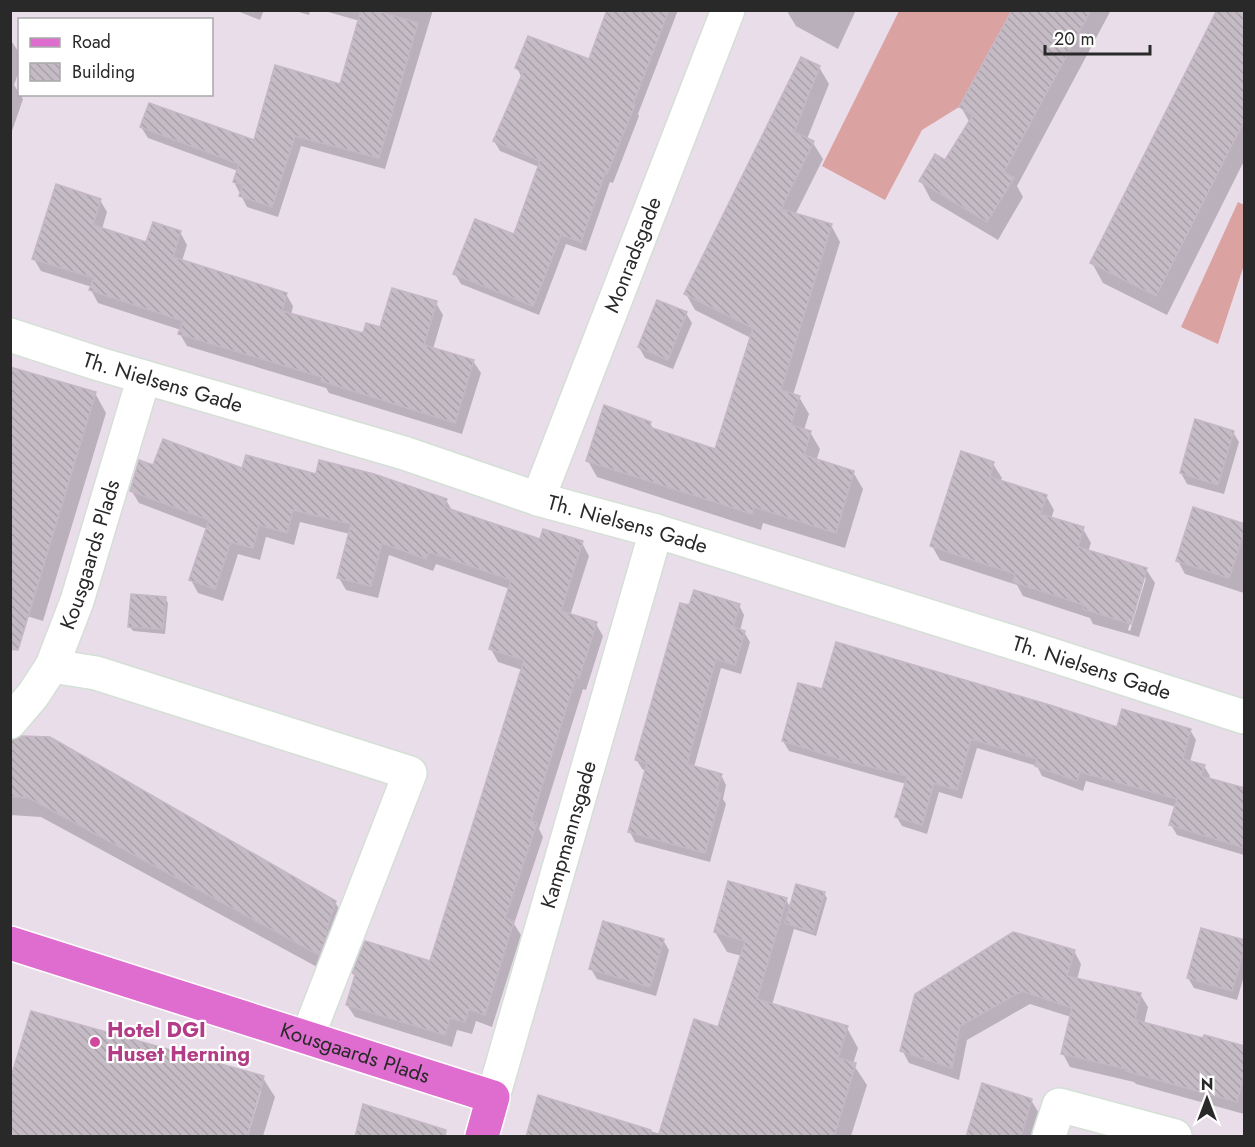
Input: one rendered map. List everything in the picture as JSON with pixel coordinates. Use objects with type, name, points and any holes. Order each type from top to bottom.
[{"type":"main road","name":"Kousgaards Plads","points":[[10,943],[493,1097]]},
{"type":"main road","name":"Kampmannsgade","points":[[482,1137],[493,1097]]},
{"type":"street","name":"Monradsgade","points":[[538,499],[728,10]]},
{"type":"street","name":"Th. Nielsens Gade","points":[[10,334],[144,377],[404,453],[538,499],[656,531],[1245,717]]},
{"type":"street","name":"Kousgaards Plads","points":[[10,722],[33,695],[52,666],[77,601],[144,377]]},
{"type":"street","name":"Kampmannsgade","points":[[493,1097],[656,531]]},
{"type":"street","points":[[52,666],[96,673],[410,773],[307,1038]]},
{"type":"street","points":[[1049,1137],[1059,1105],[1175,1137]]},
{"type":"shaded area","points":[[899,11],[1012,11],[959,107],[922,130],[885,200],[822,166]]},
{"type":"shaded area","points":[[1238,202],[1244,205],[1244,265],[1218,344],[1181,327]]},
{"type":"building","points":[[361,10],[374,10],[418,23],[379,158],[295,136],[272,207],[239,196],[243,185],[233,182],[239,164],[140,127],[149,103],[254,140],[275,65],[340,84]]},
{"type":"building","points":[[607,10],[669,10],[633,104],[635,105],[607,174],[605,173],[581,242],[561,235],[533,306],[453,274],[475,219],[514,234],[540,161],[493,141],[523,72],[515,68],[528,36],[589,59]]},
{"type":"building","points":[[1012,10],[1091,10],[1004,172],[1014,178],[987,222],[919,181],[935,154],[945,160],[973,115],[959,107]]},
{"type":"building","points":[[1217,10],[1245,10],[1245,119],[1156,296],[1090,263]]},
{"type":"building","points":[[801,57],[820,66],[794,132],[814,141],[781,209],[832,224],[781,390],[800,396],[791,425],[811,431],[804,455],[854,471],[836,533],[754,507],[752,514],[586,461],[604,405],[651,422],[649,427],[715,449],[753,328],[684,294]]},
{"type":"building","points":[[56,184],[101,199],[93,225],[146,242],[153,222],[181,231],[173,257],[287,293],[282,311],[363,333],[366,323],[380,327],[392,288],[437,301],[424,345],[474,360],[455,423],[321,381],[322,377],[178,334],[183,321],[89,290],[94,278],[32,259]]},
{"type":"building","points":[[657,300],[687,312],[668,360],[638,347]]},
{"type":"building","points":[[10,367],[96,392],[18,650],[10,649]]},
{"type":"building","points":[[1195,419],[1234,431],[1218,485],[1180,473]]},
{"type":"building","points":[[163,439],[242,468],[246,455],[316,474],[319,460],[374,474],[447,499],[444,507],[540,539],[543,529],[583,541],[561,611],[597,622],[579,678],[576,677],[531,821],[537,823],[505,918],[514,921],[485,1015],[469,1009],[465,1022],[450,1018],[445,1035],[346,1005],[355,975],[352,973],[365,941],[430,961],[524,660],[489,649],[511,580],[429,552],[426,559],[382,543],[371,586],[337,578],[351,524],[293,510],[287,533],[259,525],[253,548],[231,542],[215,589],[189,580],[209,520],[130,491],[139,460],[153,465]]},
{"type":"building","points":[[961,451],[994,462],[990,477],[1047,495],[1040,514],[1084,527],[1078,547],[1147,568],[1131,624],[1083,609],[1084,605],[1013,582],[1015,574],[930,546]]},
{"type":"building","points":[[1193,507],[1245,524],[1229,578],[1176,561]]},
{"type":"building","points":[[694,590],[740,604],[733,627],[745,631],[735,665],[716,659],[687,764],[722,774],[716,792],[721,793],[705,853],[628,832],[647,763],[635,760],[680,603],[689,605]]},
{"type":"building","points":[[131,594],[166,597],[163,629],[128,627]]},
{"type":"building","points":[[836,642],[1117,727],[1122,709],[1191,729],[1183,759],[1205,765],[1201,776],[1245,788],[1245,848],[1169,825],[1177,799],[1080,772],[1077,781],[1035,766],[1037,759],[971,739],[957,790],[934,783],[922,825],[895,817],[907,776],[843,760],[782,741],[798,683],[822,689]]},
{"type":"building","points":[[22,736],[50,737],[336,901],[327,929],[329,930],[319,955],[29,798],[10,796],[10,740]]},
{"type":"building","points":[[728,881],[787,898],[757,999],[848,1026],[838,1058],[856,1063],[834,1137],[658,1137],[694,1019],[718,1027],[745,941],[714,932]]},
{"type":"building","points":[[796,884],[825,892],[813,932],[785,923]]},
{"type":"building","points":[[603,921],[664,939],[650,987],[589,969]]},
{"type":"building","points":[[1201,928],[1245,940],[1232,991],[1187,978]]},
{"type":"building","points":[[1013,932],[1075,950],[1067,976],[1141,993],[1135,1020],[1203,1038],[1204,1035],[1245,1046],[1245,1073],[1237,1102],[1126,1071],[1127,1069],[1061,1054],[1072,1008],[1022,991],[960,1026],[952,1068],[900,1051],[915,994]]},
{"type":"building","points":[[31,1011],[264,1076],[247,1137],[10,1137],[10,1080]]},
{"type":"building","points":[[982,1083],[1032,1099],[1021,1137],[966,1137]]},
{"type":"building","points":[[538,1095],[651,1130],[650,1137],[526,1137]]},
{"type":"building","points":[[363,1104],[446,1130],[445,1137],[355,1137]]},
{"type":"place","name":"Hotel DGI Huset Herning","points":[[95,1042]]}]
